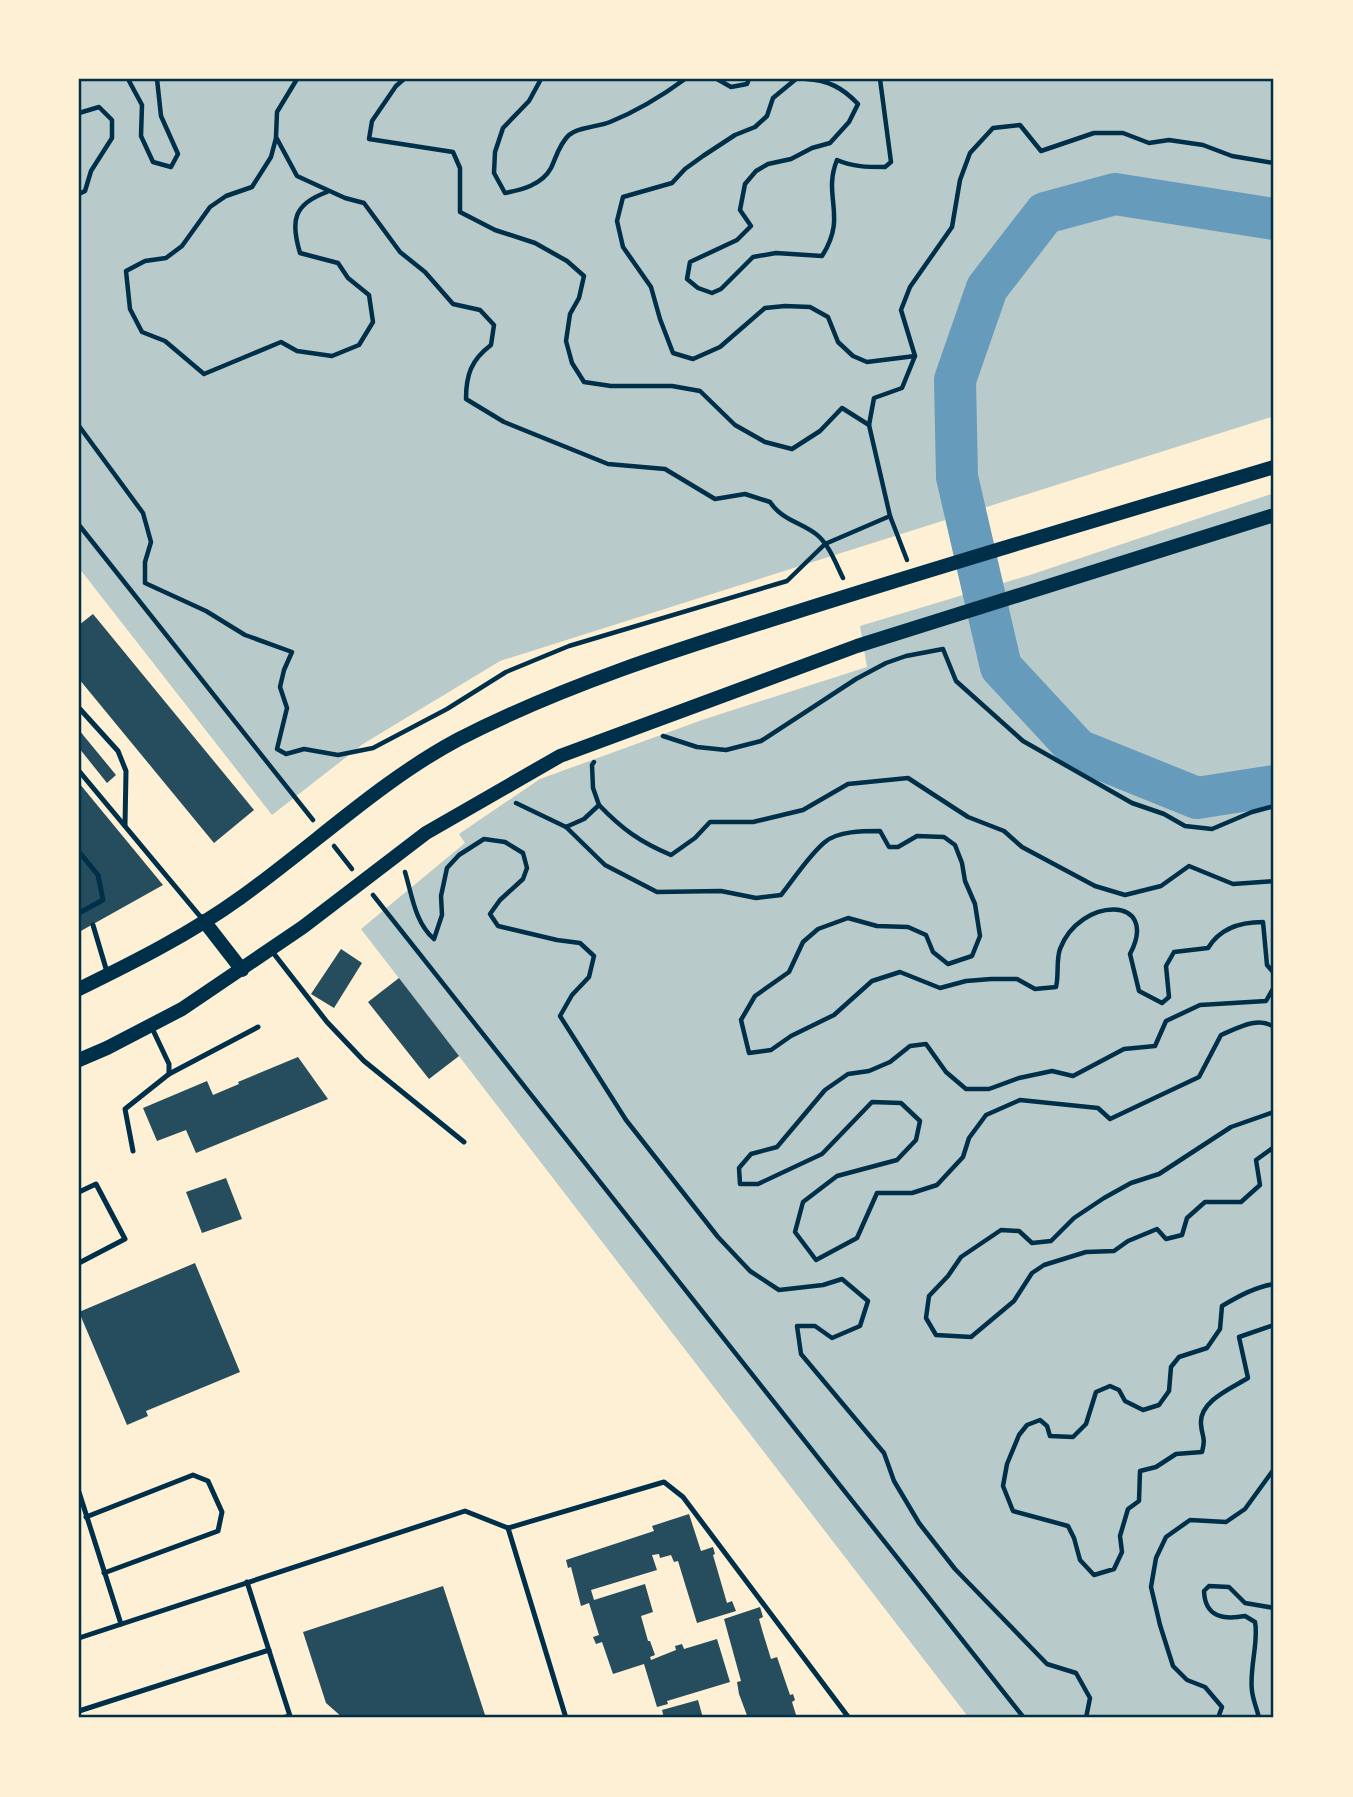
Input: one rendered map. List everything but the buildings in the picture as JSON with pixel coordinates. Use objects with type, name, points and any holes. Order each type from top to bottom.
[{"type":"main road","points":[[79,989],[153,952],[238,900],[404,773],[456,741],[513,713],[608,674],[843,597],[1274,467]]},
{"type":"main road","points":[[79,1060],[182,1009],[271,950],[426,833],[561,756],[857,646],[1274,515]]},
{"type":"main road","points":[[204,921],[242,970]]},
{"type":"lane","points":[[79,708],[118,751],[127,771],[125,826]]},
{"type":"lane","points":[[79,771],[204,921]]},
{"type":"lane","points":[[79,852],[98,875],[103,900],[79,913]]},
{"type":"lane","points":[[93,925],[108,974]]},
{"type":"lane","points":[[271,950],[327,1022],[364,1061],[464,1142]]},
{"type":"lane","points":[[151,1025],[169,1064],[169,1074]]},
{"type":"lane","points":[[133,1151],[125,1109],[169,1074],[258,1027]]},
{"type":"lane","points":[[79,1192],[96,1184],[125,1239],[79,1263]]},
{"type":"lane","points":[[86,1517],[193,1475],[208,1481],[222,1513],[218,1531],[104,1573]]},
{"type":"lane","points":[[79,1638],[465,1511],[508,1528],[664,1482],[683,1497],[849,1718]]},
{"type":"lane","points":[[79,1492],[121,1624]]},
{"type":"lane","points":[[508,1528],[566,1718]]},
{"type":"lane","points":[[247,1583],[290,1716],[282,1718]]},
{"type":"lane","points":[[79,1711],[269,1650]]},
{"type":"path","points":[[128,79],[142,106],[141,136],[153,162],[171,167],[178,154],[160,116],[157,79]]},
{"type":"path","points":[[297,79],[276,112],[276,137],[271,157],[252,187],[226,196],[210,207],[182,246],[166,258],[145,261],[126,271],[130,309],[142,332],[154,339],[165,341],[204,374],[281,342],[298,351],[332,356],[359,345],[373,322],[369,295],[348,278],[338,263],[300,253],[294,233],[296,216],[308,199],[328,191]]},
{"type":"path","points":[[404,79],[396,86],[372,121],[369,139],[453,152],[460,168],[460,212],[495,230],[535,243],[567,261],[584,276],[579,298],[570,313],[566,341],[572,363],[584,382],[611,386],[673,386],[700,391],[735,425],[765,442],[792,449],[820,431],[842,408],[869,425]]},
{"type":"path","points":[[541,79],[529,101],[503,128],[495,152],[494,173],[505,193],[527,189],[549,172],[557,152],[570,134],[609,123],[664,94],[685,79]]},
{"type":"path","points":[[717,79],[731,87],[747,84],[749,79]]},
{"type":"path","points":[[796,79],[773,98],[766,116],[755,127],[735,135],[694,162],[672,183],[622,197],[617,221],[623,247],[651,287],[673,353],[693,359],[720,347],[765,308],[785,306],[810,307],[828,317],[838,342],[853,356],[866,362],[915,356]]},
{"type":"path","points":[[806,79],[823,80],[845,91],[858,104],[849,122],[830,143],[812,148],[791,159],[768,164],[751,177],[745,184],[740,209],[751,226],[737,240],[690,262],[687,279],[698,288],[712,293],[721,289],[753,257],[776,253],[822,256],[831,243],[836,225],[832,172],[837,160],[851,166],[867,167],[885,167],[891,162],[880,79]]},
{"type":"path","points":[[79,113],[99,107],[111,120],[112,138],[91,171],[85,191],[79,194]]},
{"type":"path","points":[[79,426],[144,513],[151,542],[145,562],[145,583],[206,611],[245,635],[292,652],[280,687],[287,708],[276,748],[286,754],[304,750],[338,755],[373,748],[447,709],[506,672],[556,651],[787,581],[825,544],[890,516],[869,425],[874,398],[902,388],[915,356],[901,310],[911,287],[952,227],[960,180],[970,153],[993,128],[1020,125],[1041,151],[1094,133],[1123,133],[1149,143],[1169,141],[1203,145],[1232,156],[1274,163]]},
{"type":"path","points":[[276,137],[297,176],[345,198],[364,203],[400,252],[425,272],[453,304],[480,310],[494,325],[491,345],[478,355],[466,380],[466,400],[504,422],[608,464],[665,469],[715,499],[745,494],[770,502],[778,514],[817,535],[825,544]]},
{"type":"path","points":[[79,525],[284,783]]},
{"type":"path","points":[[660,735],[697,747],[726,750],[761,741],[886,663],[943,649],[956,681],[1023,741],[1132,803],[1164,814],[1185,826],[1212,829],[1274,806]]},
{"type":"path","points":[[599,756],[592,765],[593,788],[599,805],[619,826],[644,844],[671,855],[695,838],[710,822],[753,822],[803,810],[848,784],[908,778],[968,817],[1004,831],[1022,847],[1096,886],[1125,895],[1161,886],[1189,866],[1233,884],[1274,881]]},
{"type":"path","points":[[506,805],[519,803],[566,827],[605,865],[657,892],[721,891],[756,898],[781,895],[826,841],[863,831],[880,831],[889,847],[898,847],[917,836],[944,836],[956,845],[965,881],[975,905],[980,936],[972,956],[948,964],[933,952],[926,935],[908,927],[877,926],[848,918],[818,929],[803,942],[789,972],[755,996],[741,1020],[749,1053],[771,1050],[790,1036],[834,1014],[872,981],[900,972],[940,988],[966,981],[990,979],[1017,979],[1035,989],[1056,987],[1059,950],[1076,924],[1091,913],[1111,908],[1129,914],[1136,924],[1137,942],[1130,954],[1139,991],[1162,1003],[1169,997],[1166,966],[1174,951],[1208,948],[1220,934],[1243,922],[1264,922],[1267,965],[1274,973]]},
{"type":"path","points":[[566,827],[584,819],[599,805]]},
{"type":"path","points":[[404,867],[415,910],[427,933],[434,939],[442,915],[441,895],[447,868],[459,855],[484,839],[505,842],[523,853],[527,868],[523,879],[500,900],[490,914],[498,926],[580,943],[594,956],[589,977],[572,995],[561,1016],[626,1120],[718,1237],[750,1271],[779,1290],[823,1285],[842,1279],[868,1301],[860,1326],[832,1338],[815,1326],[796,1326],[801,1354],[884,1453],[894,1481],[919,1523],[955,1569],[1047,1664],[1076,1673],[1090,1698],[1086,1718]]},
{"type":"path","points":[[428,965],[1024,1718]]},
{"type":"path","points":[[1274,987],[1266,1001],[1200,1005],[1166,1021],[1155,1046],[1124,1049],[1073,1076],[1052,1071],[1019,1078],[989,1089],[966,1089],[946,1072],[926,1044],[910,1046],[890,1062],[869,1071],[848,1074],[825,1090],[777,1147],[751,1154],[738,1168],[740,1184],[758,1184],[822,1154],[872,1102],[901,1103],[920,1121],[916,1140],[897,1160],[837,1176],[803,1202],[795,1232],[816,1260],[857,1238],[877,1193],[912,1193],[937,1185],[963,1157],[969,1138],[986,1115],[1020,1100],[1098,1108],[1110,1119],[1199,1077],[1221,1035],[1255,1023],[1266,1022],[1274,1027]]},
{"type":"path","points":[[1274,1112],[1231,1127],[1159,1174],[1131,1183],[1104,1198],[1074,1218],[1051,1241],[1032,1242],[1019,1231],[1001,1230],[961,1257],[929,1296],[926,1318],[936,1335],[971,1337],[1014,1301],[1032,1273],[1044,1265],[1087,1252],[1114,1251],[1128,1241],[1157,1229],[1166,1239],[1182,1235],[1187,1218],[1205,1202],[1241,1202],[1260,1185],[1256,1160],[1274,1147]]},
{"type":"path","points":[[1274,1284],[1252,1290],[1222,1306],[1220,1329],[1207,1348],[1179,1357],[1171,1367],[1169,1391],[1160,1405],[1143,1410],[1125,1401],[1119,1390],[1110,1386],[1096,1392],[1086,1424],[1073,1437],[1050,1436],[1047,1426],[1040,1420],[1027,1425],[1019,1435],[1007,1464],[1003,1486],[1013,1511],[1068,1526],[1080,1560],[1094,1575],[1114,1569],[1122,1552],[1120,1536],[1128,1509],[1139,1501],[1140,1471],[1156,1467],[1176,1454],[1202,1452],[1205,1438],[1200,1422],[1208,1404],[1248,1378],[1239,1337],[1274,1325]]},
{"type":"path","points":[[1218,1718],[1222,1707],[1205,1688],[1187,1680],[1173,1666],[1151,1587],[1156,1558],[1166,1537],[1190,1520],[1226,1522],[1245,1509],[1274,1469]]},
{"type":"path","points":[[1259,1718],[1252,1692],[1252,1657],[1257,1631],[1255,1622],[1245,1616],[1232,1618],[1211,1612],[1205,1604],[1204,1591],[1209,1586],[1229,1587],[1245,1603],[1274,1608]]},
{"type":"shaded area","points":[[79,79],[1274,79],[1274,416],[500,661],[363,744],[272,815],[79,568]]},
{"type":"shaded area","points":[[1274,493],[1274,1718],[969,1718],[361,929],[465,843],[459,834],[540,779],[702,720],[867,667],[860,626],[1030,575]]},
{"type":"waterway","points":[[1274,219],[1115,194],[1045,213],[987,288],[955,380],[957,477],[1001,667],[1078,750],[1197,798],[1274,786]]}]
